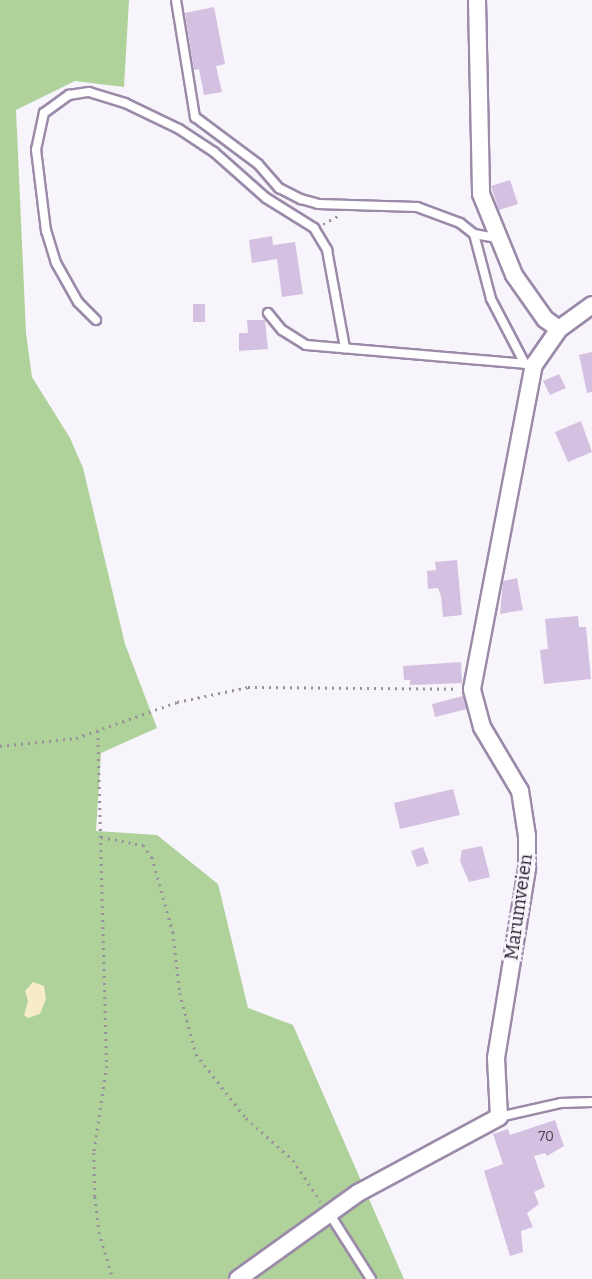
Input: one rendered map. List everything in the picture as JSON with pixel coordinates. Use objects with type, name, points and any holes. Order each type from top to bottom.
[{"type":"street","points":[[477,1],[481,194],[496,238],[514,275],[545,320],[559,329]]},
{"type":"street","name":"Marumveien","points":[[499,1117],[496,1058],[527,868],[527,836],[520,791],[482,727],[472,689],[529,365],[559,329],[592,305]]},
{"type":"street","points":[[238,1279],[329,1213],[499,1117]]},
{"type":"lane","points":[[176,0],[195,117],[258,164],[279,188],[318,204],[426,209],[474,234],[496,238]]},
{"type":"lane","points":[[96,320],[78,302],[56,264],[46,231],[36,150],[44,113],[69,95],[89,92],[125,103],[179,129],[214,152],[266,198],[314,228],[327,250],[345,348]]},
{"type":"lane","points":[[474,234],[491,299],[529,365]]},
{"type":"lane","points":[[268,313],[282,330],[306,345],[529,365]]},
{"type":"lane","points":[[499,1117],[561,1102],[592,1102]]},
{"type":"lane","points":[[329,1213],[372,1279]]},
{"type":"path","points":[[314,228],[352,206]]},
{"type":"path","points":[[0,746],[42,744],[98,731],[177,702],[248,687],[472,689]]},
{"type":"path","points":[[98,731],[107,1066],[94,1153],[95,1197],[99,1232],[113,1279]]},
{"type":"path","points":[[102,837],[143,845],[152,857],[173,932],[180,993],[196,1054],[246,1118],[293,1160],[329,1213]]},
{"type":"green space","points":[[0,0],[129,0],[124,87],[75,81],[16,110],[26,333],[32,377],[70,438],[83,468],[125,644],[157,728],[101,753],[96,831],[157,835],[218,884],[248,1008],[293,1025],[404,1279],[0,1279]]},
{"type":"sand","points":[[33,982],[44,986],[46,999],[40,1014],[28,1018],[24,1015],[28,1001],[25,991]]},
{"type":"building","points":[[214,7],[225,64],[216,66],[222,92],[204,95],[199,69],[194,70],[185,13]]},
{"type":"building","points":[[510,180],[518,204],[499,210],[491,186]]},
{"type":"building","points":[[272,236],[273,245],[295,242],[303,294],[282,297],[277,259],[252,263],[249,240]]},
{"type":"building","points":[[193,304],[205,304],[205,322],[193,322]]},
{"type":"building","points":[[247,320],[265,320],[268,349],[239,351],[239,333],[248,333]]},
{"type":"building","points":[[592,352],[592,392],[587,393],[579,355]]},
{"type":"building","points":[[559,374],[566,388],[550,395],[543,381]]},
{"type":"building","points":[[581,421],[592,452],[568,462],[555,432]]},
{"type":"building","points":[[457,560],[462,615],[443,617],[441,596],[438,588],[428,589],[427,571],[436,570],[435,562]]},
{"type":"building","points":[[517,578],[523,610],[500,614],[503,581]]},
{"type":"building","points":[[578,616],[579,627],[586,627],[591,679],[544,684],[540,650],[548,649],[545,619]]},
{"type":"building","points":[[461,662],[462,683],[410,685],[410,680],[404,680],[403,666]]},
{"type":"building","points":[[463,696],[467,709],[435,717],[432,704]]},
{"type":"building","points":[[453,789],[460,815],[400,829],[394,803]]},
{"type":"building","points":[[482,846],[490,877],[469,882],[460,861],[462,850]]},
{"type":"building","points":[[423,847],[429,863],[417,867],[411,851]]},
{"type":"building","points":[[555,1120],[564,1146],[547,1156],[545,1153],[534,1156],[545,1187],[534,1192],[539,1204],[527,1213],[533,1227],[521,1231],[523,1252],[510,1256],[484,1171],[503,1164],[493,1134],[508,1129],[510,1135]]}]
